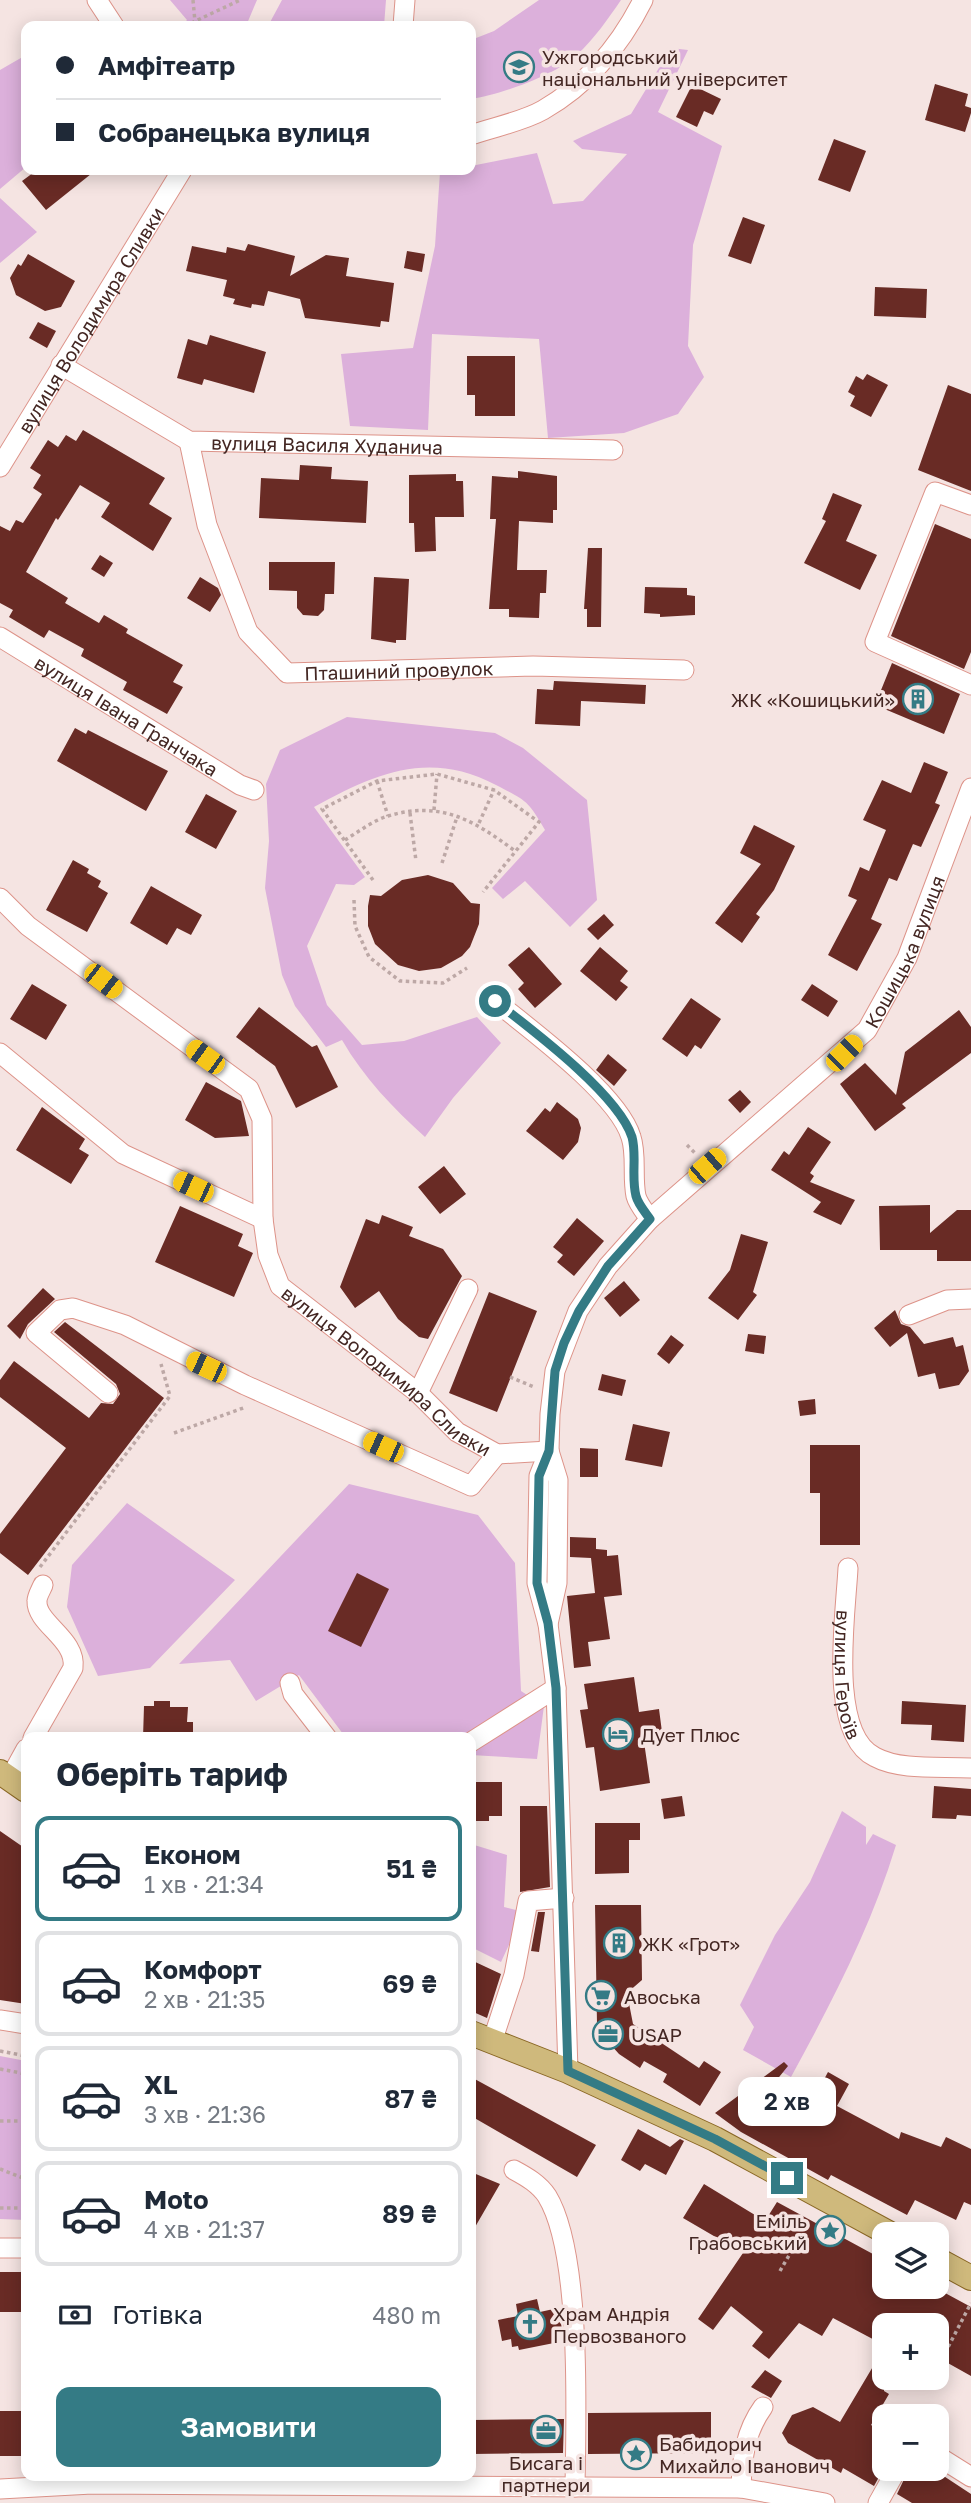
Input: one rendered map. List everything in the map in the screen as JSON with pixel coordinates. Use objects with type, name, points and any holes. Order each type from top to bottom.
[{"type":"main road","points":[[482,2037],[568,2071],[715,2139],[872,2224]]},
{"type":"main road","points":[[949,2266],[971,2278]]},
{"type":"street","points":[[97,0],[111,21]]},
{"type":"street","points":[[403,21],[405,0]]},
{"type":"street","points":[[476,133],[541,111],[589,77],[626,33],[643,0]]},
{"type":"street","name":"вулиця Володимира Сливки","points":[[0,467],[178,175]]},
{"type":"street","name":"вулиця Василя Худанича","points":[[61,365],[188,441],[613,450]]},
{"type":"street","name":"Пташиний провулок","points":[[188,441],[206,525],[248,632],[288,673],[533,666],[684,670]]},
{"type":"street","points":[[971,505],[935,492],[875,642],[971,685]]},
{"type":"street","name":"вулиця Івана Гранчака","points":[[0,637],[240,785],[254,790]]},
{"type":"street","name":"Кошицька вулиця","points":[[568,2071],[556,1688],[548,1623],[537,1583],[539,1476],[549,1451],[552,1394],[564,1343],[579,1311],[608,1266],[650,1219],[867,1030],[907,958],[971,788]]},
{"type":"street","name":"вулиця Володимира Сливки","points":[[0,898],[29,926],[249,1089],[262,1119],[263,1220],[268,1255],[280,1286],[418,1393],[457,1432],[497,1454],[549,1451]]},
{"type":"street","points":[[495,1001],[567,1059],[606,1099],[621,1119],[632,1137],[636,1198],[650,1219]]},
{"type":"street","points":[[2,1059],[123,1154],[263,1220]]},
{"type":"street","points":[[418,1393],[468,1289]]},
{"type":"street","points":[[909,1315],[947,1300],[971,1299]]},
{"type":"street","points":[[108,1393],[36,1333],[60,1310],[73,1308],[125,1325],[254,1390],[471,1486],[497,1454]]},
{"type":"street","name":"вулиця Героїв","points":[[848,1568],[842,1668],[850,1721],[858,1743],[874,1757],[897,1763],[971,1768]]},
{"type":"street","points":[[36,1732],[73,1668],[74,1661],[70,1649],[39,1610],[37,1601],[40,1577]]},
{"type":"street","points":[[290,1683],[293,1694],[322,1732]]},
{"type":"street","points":[[476,1739],[556,1688]]},
{"type":"street","points":[[12,1780],[21,1760]]},
{"type":"street","points":[[482,2037],[514,1975],[528,1901],[564,1898]]},
{"type":"street","points":[[0,2020],[21,2023]]},
{"type":"street","points":[[514,2170],[536,2183],[545,2193],[561,2234],[569,2281],[573,2347],[575,2487]]},
{"type":"street","points":[[0,2248],[21,2248]]},
{"type":"street","points":[[741,2488],[743,2454],[752,2421],[763,2407]]},
{"type":"street","points":[[949,2463],[971,2477]]},
{"type":"street","points":[[7,2493],[85,2481]]},
{"type":"street","points":[[238,2481],[575,2487],[652,2496],[741,2488],[825,2503]]},
{"type":"street","points":[[878,2503],[890,2481]]},
{"type":"path","points":[[192,0],[195,21]]},
{"type":"path","points":[[197,21],[240,0]]},
{"type":"path","points":[[435,810],[437,774]]},
{"type":"path","points":[[373,880],[322,809],[377,781],[437,774],[494,790],[539,822],[483,891]]},
{"type":"path","points":[[377,781],[388,816]]},
{"type":"path","points":[[479,823],[494,790]]},
{"type":"path","points":[[345,840],[388,816],[435,810],[479,823],[515,851]]},
{"type":"path","points":[[410,813],[416,861]]},
{"type":"path","points":[[442,863],[457,817]]},
{"type":"path","points":[[354,900],[355,926],[369,957],[400,981],[443,984],[467,968]]},
{"type":"path","points":[[40,1577],[170,1396],[155,1340]]},
{"type":"path","points":[[510,1377],[552,1394]]},
{"type":"path","points":[[174,1433],[246,1407],[254,1390]]},
{"type":"path","points":[[0,2051],[21,2055]]},
{"type":"path","points":[[0,2070],[21,2073]]},
{"type":"path","points":[[0,2121],[21,2121]]},
{"type":"path","points":[[0,2169],[21,2177]]},
{"type":"path","points":[[0,2208],[21,2208]]},
{"type":"path","points":[[780,2271],[795,2245]]},
{"type":"path","points":[[949,2345],[971,2303]]},
{"type":"shaded area","points":[[170,0],[257,0],[248,21],[187,20]]},
{"type":"shaded area","points":[[282,0],[386,0],[384,21],[271,21]]},
{"type":"shaded area","points":[[539,0],[621,0],[589,42],[568,62],[527,83],[476,98],[476,38],[494,31]]},
{"type":"shaded area","points":[[671,48],[688,50],[658,112],[722,146],[693,245],[688,346],[704,377],[678,414],[624,433],[548,438],[539,339],[432,334],[428,430],[350,426],[341,354],[413,348],[435,246],[440,175],[476,175],[476,165],[537,153],[553,204],[583,201],[627,154],[582,149],[573,141],[631,114]]},
{"type":"shaded area","points":[[21,58],[21,171],[0,189],[0,70]]},
{"type":"shaded area","points":[[0,198],[37,232],[0,263]]},
{"type":"shaded area","points":[[347,717],[495,733],[523,748],[587,800],[597,900],[570,927],[525,881],[503,899],[492,888],[545,830],[525,802],[496,785],[448,769],[403,770],[359,784],[314,807],[365,877],[354,885],[336,884],[307,946],[327,1005],[362,1045],[404,1041],[477,1017],[501,1043],[453,1098],[425,1137],[380,1092],[342,1040],[326,1047],[295,1006],[282,975],[265,888],[269,841],[266,784],[280,750]]},
{"type":"shaded area","points":[[349,1484],[478,1515],[515,1563],[521,1691],[544,1706],[537,1759],[476,1755],[476,1732],[342,1732],[299,1675],[256,1701],[230,1660],[179,1664]]},
{"type":"shaded area","points":[[127,1503],[235,1580],[150,1668],[98,1676],[67,1607],[72,1565]]},
{"type":"shaded area","points":[[842,1811],[866,1827],[866,1845],[873,1834],[896,1845],[850,1964],[791,2077],[743,2050],[754,2027],[740,2005],[775,1935],[810,1882]]},
{"type":"shaded area","points":[[476,1846],[507,1855],[504,1907],[524,1912],[501,1962],[476,1950]]},
{"type":"shaded area","points":[[0,2056],[21,2060],[21,2220],[0,2219]]},
{"type":"building","points":[[935,84],[968,94],[965,106],[971,108],[971,113],[965,132],[925,120]]},
{"type":"building","points":[[692,85],[721,99],[713,115],[704,111],[697,127],[676,117]]},
{"type":"building","points":[[834,139],[866,151],[850,192],[818,180]]},
{"type":"building","points":[[30,175],[90,175],[46,210],[22,181]]},
{"type":"building","points":[[743,217],[765,225],[751,264],[728,256]]},
{"type":"building","points":[[248,244],[295,256],[290,276],[326,255],[349,258],[346,276],[394,283],[389,322],[381,321],[380,327],[305,318],[300,299],[268,291],[264,306],[252,304],[251,308],[233,304],[235,299],[223,296],[227,280],[186,271],[192,246],[226,253],[227,247],[245,251]]},
{"type":"building","points":[[407,251],[425,254],[422,272],[404,268]]},
{"type":"building","points":[[28,254],[75,281],[61,307],[45,311],[16,295],[10,278]]},
{"type":"building","points":[[875,287],[927,289],[926,318],[874,316]]},
{"type":"building","points":[[38,322],[56,331],[47,348],[29,338]]},
{"type":"building","points":[[210,335],[266,352],[254,393],[204,379],[202,385],[177,378],[188,339],[207,345]]},
{"type":"building","points":[[467,356],[515,356],[515,416],[475,416],[475,395],[467,395]]},
{"type":"building","points":[[867,374],[888,385],[871,417],[850,406],[855,396],[848,392],[856,376],[863,380]]},
{"type":"building","points":[[948,385],[971,394],[971,491],[918,470]]},
{"type":"building","points":[[83,430],[165,478],[149,504],[172,518],[153,551],[101,517],[110,503],[80,485],[58,520],[56,518],[26,572],[68,598],[65,603],[99,623],[104,615],[128,629],[126,633],[183,665],[173,682],[183,687],[167,714],[123,690],[127,682],[81,656],[84,649],[49,630],[44,638],[9,617],[13,610],[0,603],[0,526],[10,531],[16,520],[23,523],[42,494],[33,488],[41,475],[30,468],[48,440],[58,447],[66,435],[76,441]]},
{"type":"building","points":[[300,465],[332,467],[331,479],[368,481],[366,523],[259,518],[261,478],[299,480]]},
{"type":"building","points":[[518,471],[557,476],[557,510],[553,510],[553,523],[519,521],[517,570],[547,570],[546,593],[540,593],[539,618],[509,617],[509,609],[489,609],[496,519],[490,519],[492,476],[518,478]]},
{"type":"building","points":[[456,474],[456,481],[463,481],[464,517],[435,517],[436,551],[415,552],[414,523],[409,523],[409,475]]},
{"type":"building","points":[[833,493],[862,505],[846,541],[877,555],[860,590],[804,563],[826,521],[822,519]]},
{"type":"building","points":[[935,524],[971,539],[971,652],[964,669],[891,636]]},
{"type":"building","points":[[588,548],[602,548],[601,627],[587,627],[587,609],[584,609]]},
{"type":"building","points":[[100,555],[113,563],[104,577],[91,569]]},
{"type":"building","points":[[269,562],[335,562],[334,594],[325,594],[324,610],[318,616],[303,615],[297,608],[297,591],[269,590]]},
{"type":"building","points":[[200,577],[218,588],[221,595],[210,612],[187,598]]},
{"type":"building","points":[[374,577],[409,579],[406,640],[396,640],[396,643],[371,639]]},
{"type":"building","points":[[645,587],[687,588],[687,595],[695,596],[695,615],[660,617],[660,614],[644,613]]},
{"type":"building","name":"ЖК «Кошицький»","points":[[892,663],[960,694],[944,734],[875,705]]},
{"type":"building","points":[[554,681],[646,685],[645,704],[581,701],[580,726],[535,724],[537,689],[553,690]]},
{"type":"building","points":[[75,728],[86,734],[88,730],[168,771],[146,811],[57,761]]},
{"type":"building","points":[[924,762],[948,772],[935,803],[940,805],[921,847],[913,844],[897,881],[889,878],[871,919],[882,924],[857,971],[828,955],[857,900],[848,896],[860,867],[869,871],[886,830],[863,820],[882,780],[911,793]]},
{"type":"building","points":[[206,794],[237,811],[216,849],[185,832]]},
{"type":"building","points":[[754,825],[795,846],[774,890],[756,914],[760,917],[742,943],[715,923],[761,864],[740,853]]},
{"type":"building","points":[[73,860],[89,869],[87,873],[101,881],[98,887],[108,893],[87,932],[46,910]]},
{"type":"building","points":[[428,875],[453,883],[471,903],[480,904],[479,924],[470,947],[462,956],[441,968],[419,971],[398,965],[375,944],[368,926],[368,906],[370,895],[381,896],[402,880]]},
{"type":"building","points":[[151,886],[202,915],[191,935],[177,928],[167,945],[130,923]]},
{"type":"building","points":[[604,914],[614,925],[598,940],[587,929]]},
{"type":"building","points":[[529,947],[562,984],[535,1008],[518,989],[524,983],[508,965]]},
{"type":"building","points":[[600,947],[628,971],[620,981],[628,987],[616,1001],[580,971]]},
{"type":"building","points":[[32,984],[67,1005],[46,1040],[10,1019]]},
{"type":"building","points":[[812,984],[838,1001],[828,1017],[801,1000]]},
{"type":"building","points":[[691,998],[721,1019],[701,1049],[695,1045],[687,1057],[662,1039]]},
{"type":"building","points":[[259,1007],[312,1047],[317,1045],[338,1087],[296,1108],[275,1066],[236,1037]]},
{"type":"building","points":[[959,1010],[971,1027],[971,1053],[902,1104],[906,1108],[875,1131],[840,1084],[865,1063],[896,1095],[905,1052]]},
{"type":"building","points":[[608,1054],[627,1070],[614,1086],[596,1070]]},
{"type":"building","points":[[206,1082],[241,1101],[249,1136],[215,1138],[185,1120]]},
{"type":"building","points":[[740,1090],[751,1102],[740,1113],[728,1100]]},
{"type":"building","points":[[557,1102],[578,1119],[581,1128],[578,1142],[563,1160],[526,1131],[545,1108],[550,1112]]},
{"type":"building","points":[[42,1107],[85,1139],[79,1149],[89,1155],[71,1184],[16,1150]]},
{"type":"building","points":[[808,1127],[831,1142],[810,1173],[814,1176],[810,1182],[855,1200],[841,1225],[813,1212],[821,1202],[771,1170],[784,1151],[789,1155]]},
{"type":"building","points":[[444,1166],[466,1194],[440,1214],[418,1187]]},
{"type":"building","points":[[930,1205],[930,1233],[957,1210],[971,1210],[971,1261],[937,1261],[937,1250],[880,1250],[879,1206]]},
{"type":"building","points":[[180,1206],[243,1234],[238,1246],[253,1253],[234,1297],[155,1262]]},
{"type":"building","points":[[382,1215],[413,1227],[409,1236],[443,1249],[462,1276],[428,1339],[419,1337],[398,1319],[379,1291],[355,1308],[340,1287],[366,1219],[379,1224]]},
{"type":"building","points":[[577,1218],[604,1241],[574,1276],[557,1262],[563,1255],[553,1247]]},
{"type":"building","points":[[741,1234],[768,1242],[753,1292],[757,1295],[738,1320],[708,1298],[730,1270]]},
{"type":"building","points":[[624,1281],[640,1300],[620,1317],[604,1298]]},
{"type":"building","points":[[43,1288],[55,1299],[28,1324],[20,1339],[7,1326]]},
{"type":"building","points":[[489,1292],[537,1311],[497,1412],[449,1393]]},
{"type":"building","points":[[895,1310],[901,1324],[910,1327],[924,1344],[953,1337],[956,1347],[963,1345],[969,1371],[959,1385],[939,1389],[935,1373],[918,1377],[907,1333],[890,1347],[874,1328]]},
{"type":"building","points":[[65,1322],[164,1398],[28,1575],[0,1553],[0,1534],[66,1448],[0,1397],[0,1380],[14,1361],[89,1418],[101,1403],[113,1404],[120,1394],[116,1384],[54,1332]]},
{"type":"building","points":[[748,1334],[766,1336],[764,1354],[745,1351]]},
{"type":"building","points":[[671,1335],[684,1345],[669,1364],[657,1354]]},
{"type":"building","points":[[602,1374],[626,1380],[622,1396],[598,1390]]},
{"type":"building","points":[[815,1399],[816,1414],[800,1416],[798,1401]]},
{"type":"building","points":[[633,1424],[670,1432],[662,1467],[625,1460]]},
{"type":"building","points":[[810,1445],[860,1445],[860,1545],[820,1545],[820,1493],[810,1493]]},
{"type":"building","points":[[580,1448],[598,1449],[598,1477],[580,1477]]},
{"type":"building","points":[[570,1537],[596,1538],[596,1549],[607,1550],[607,1556],[618,1555],[622,1595],[604,1597],[610,1639],[588,1642],[591,1666],[574,1668],[567,1596],[595,1593],[591,1558],[570,1557]]},
{"type":"building","points":[[357,1573],[389,1589],[361,1647],[328,1631]]},
{"type":"building","name":"Дует Плюс","points":[[634,1677],[639,1712],[659,1709],[662,1732],[643,1735],[650,1783],[600,1791],[594,1747],[586,1748],[580,1710],[588,1709],[584,1684]]},
{"type":"building","points":[[154,1701],[170,1701],[170,1707],[188,1707],[187,1722],[193,1722],[193,1732],[143,1732],[144,1706],[154,1706]]},
{"type":"building","points":[[902,1701],[966,1705],[964,1742],[931,1740],[932,1725],[901,1724]]},
{"type":"building","points":[[476,1782],[502,1782],[502,1816],[489,1816],[489,1821],[476,1821]]},
{"type":"building","points":[[934,1786],[971,1789],[971,1816],[957,1815],[956,1819],[932,1818]]},
{"type":"building","points":[[682,1796],[685,1816],[664,1819],[661,1799]]},
{"type":"building","points":[[520,1806],[547,1806],[550,1887],[520,1892]]},
{"type":"building","points":[[595,1823],[640,1823],[640,1840],[629,1840],[629,1873],[595,1874]]},
{"type":"building","points":[[0,1831],[21,1846],[21,2003],[0,2000]]},
{"type":"building","name":"ЖК «Грот»","points":[[595,1905],[641,1905],[642,1980],[627,1993],[633,2024],[699,2068],[704,2061],[721,2072],[700,2106],[663,2082],[667,2074],[644,2061],[640,2068],[619,2054],[602,2035],[597,2024]]},
{"type":"building","points":[[538,1912],[545,1912],[539,1952],[531,1951]]},
{"type":"building","points":[[476,1962],[501,1974],[487,2018],[476,2013]]},
{"type":"building","points":[[784,2062],[788,2066],[759,2102],[800,2124],[828,2072],[849,2084],[837,2106],[899,2139],[901,2132],[941,2147],[946,2137],[971,2149],[971,2205],[964,2202],[956,2220],[915,2200],[907,2215],[831,2175],[828,2180],[741,2132],[715,2113]]},
{"type":"building","points":[[476,2080],[596,2145],[577,2177],[476,2119]]},
{"type":"building","points":[[638,2129],[670,2147],[680,2139],[684,2141],[666,2175],[645,2164],[640,2171],[621,2160]]},
{"type":"building","points":[[476,2174],[500,2184],[476,2225]]},
{"type":"building","points":[[704,2184],[765,2221],[777,2202],[872,2253],[872,2299],[949,2299],[949,2295],[971,2307],[971,2376],[949,2364],[949,2313],[872,2313],[872,2339],[833,2318],[822,2336],[799,2323],[769,2359],[752,2346],[763,2332],[731,2306],[713,2330],[698,2319],[743,2253],[683,2218]]},
{"type":"building","points":[[0,2272],[21,2272],[21,2312],[0,2312]]},
{"type":"building","name":"Храм Андрія Первозваного","points":[[537,2299],[540,2312],[558,2308],[562,2329],[556,2330],[558,2338],[553,2339],[554,2343],[519,2350],[518,2346],[512,2347],[511,2339],[502,2341],[498,2320],[518,2316],[516,2304]]},
{"type":"building","points":[[872,2368],[872,2390],[884,2390],[889,2394],[883,2404],[872,2404],[872,2481],[877,2481],[874,2486],[843,2468],[841,2473],[788,2443],[782,2433],[792,2415],[813,2407],[840,2422]]},
{"type":"building","points":[[765,2370],[782,2381],[771,2398],[751,2387]]},
{"type":"building","points":[[0,2411],[21,2411],[21,2456],[0,2456]]},
{"type":"building","points":[[711,2412],[711,2453],[588,2454],[588,2413]]},
{"type":"building","points":[[564,2419],[563,2453],[476,2454],[476,2420]]},
{"type":"building","points":[[949,2480],[971,2494],[971,2503],[912,2503],[897,2494],[903,2481]]},
{"type":"place","name":"Ужгородський національний університет","points":[[519,67]]},
{"type":"place","name":"ЖК «Кошицький»","points":[[918,699]]},
{"type":"place","name":"Дует Плюс","points":[[618,1734]]},
{"type":"place","name":"ЖК «Грот»","points":[[619,1943]]},
{"type":"place","name":"Авоська","points":[[601,1996]]},
{"type":"place","name":"USAP","points":[[608,2034]]},
{"type":"place","name":"Еміль Грабовський","points":[[830,2231]]},
{"type":"place","name":"Храм Андрія Первозваного","points":[[530,2324]]},
{"type":"place","name":"Бисага і партнери","points":[[546,2431]]},
{"type":"place","name":"Бабидорич Михайло Іванович","points":[[636,2454]]},
{"type":"route","points":[[495,1001],[567,1059],[606,1099],[621,1119],[632,1137],[636,1198],[650,1219],[608,1266],[579,1311],[564,1343],[555,1371],[549,1451],[539,1476],[537,1583],[548,1623],[556,1688],[568,2071],[715,2139],[787,2178]]}]
